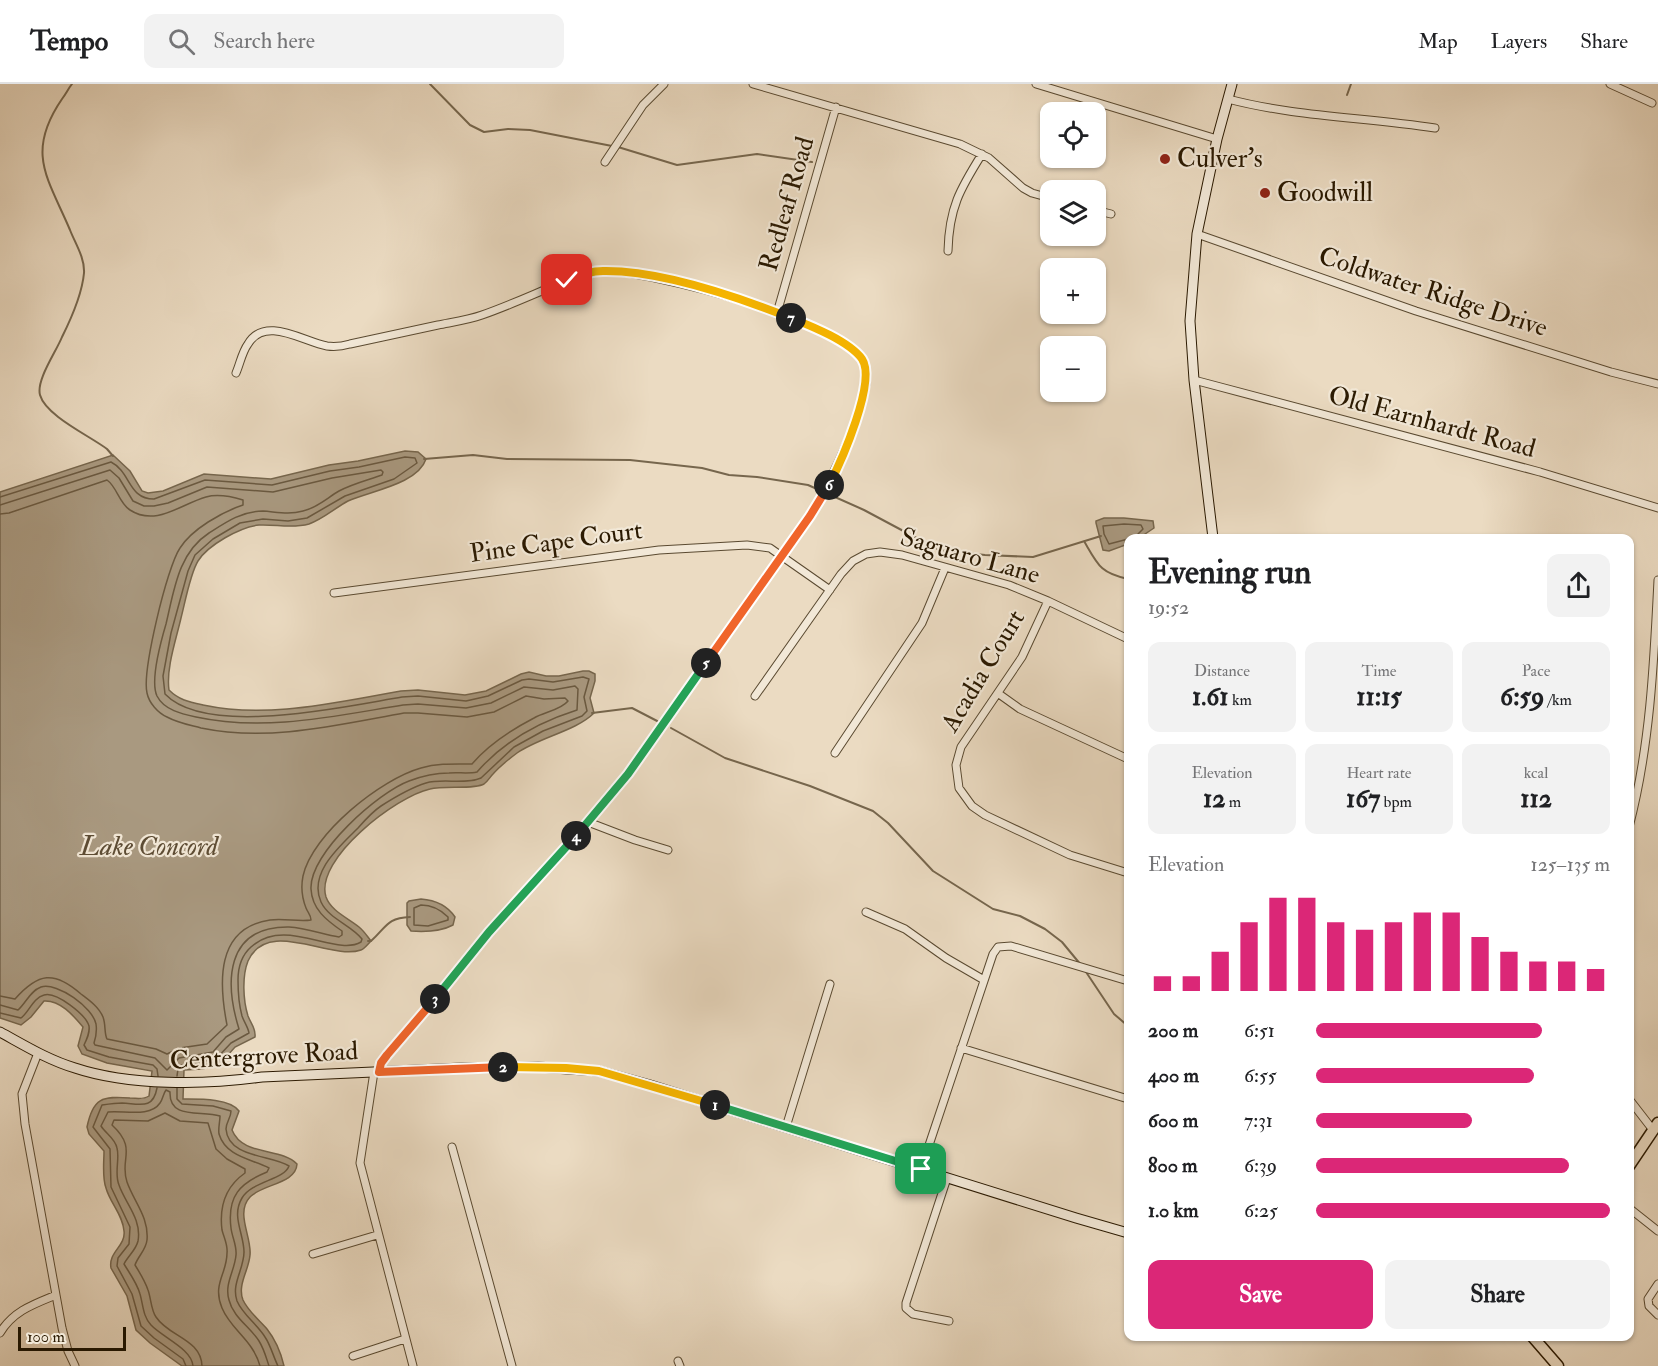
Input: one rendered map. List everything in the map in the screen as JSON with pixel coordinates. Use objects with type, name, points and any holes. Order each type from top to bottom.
[{"type":"main road","points":[[1634,1159],[1656,1127]]},
{"type":"main road","points":[[1536,1341],[1558,1366]]},
{"type":"street","points":[[605,162],[643,105],[664,84]]},
{"type":"street","points":[[753,84],[960,144],[982,154],[1023,188],[1040,195]]},
{"type":"street","points":[[1036,84],[1217,139]]},
{"type":"street","points":[[1213,534],[1194,380],[1190,321],[1197,234],[1217,139],[1232,84]]},
{"type":"street","points":[[1610,84],[1652,103]]},
{"type":"street","points":[[1228,99],[1300,114],[1388,121],[1435,128]]},
{"type":"street","name":"Redleaf Road","points":[[777,313],[836,107]]},
{"type":"street","points":[[948,251],[948,235],[957,197],[982,154]]},
{"type":"street","points":[[1106,213],[1111,214]]},
{"type":"street","name":"Coldwater Ridge Drive","points":[[1197,234],[1416,311],[1611,372],[1658,384]]},
{"type":"street","points":[[236,373],[248,343],[258,334],[279,331],[325,345],[348,345],[480,316],[580,274],[602,271],[659,277],[777,313],[840,341],[855,352],[864,363],[866,375],[862,401],[833,476],[810,516],[658,733],[588,822],[489,932],[387,1055],[376,1072],[360,1163],[413,1366]]},
{"type":"street","name":"Old Earnhardt Road","points":[[1194,380],[1540,472],[1658,508]]},
{"type":"street","name":"Pine Cape Court","points":[[334,593],[690,546],[770,548],[830,590]]},
{"type":"street","name":"Saguaro Lane","points":[[755,696],[830,590],[853,561],[866,554],[880,552],[902,555],[1009,585],[1124,637]]},
{"type":"street","points":[[835,753],[922,623],[945,568]]},
{"type":"street","points":[[1634,802],[1644,752],[1658,580]]},
{"type":"street","name":"Acadia Court","points":[[1048,601],[1022,657],[961,747],[956,765],[959,788],[972,806],[985,815],[1070,855],[1124,872]]},
{"type":"street","points":[[999,694],[1020,709],[1124,757]]},
{"type":"street","points":[[588,822],[668,850]]},
{"type":"street","points":[[866,912],[905,929],[984,980]]},
{"type":"street","points":[[921,1169],[993,954],[998,947],[1005,945],[1124,980]]},
{"type":"street","points":[[786,1127],[830,984]]},
{"type":"street","name":"Centergrove Road","points":[[0,1032],[38,1053],[73,1068],[131,1080],[240,1080],[376,1072],[538,1067],[599,1071],[625,1077],[1124,1232]]},
{"type":"street","points":[[961,1048],[1124,1098]]},
{"type":"street","points":[[38,1053],[22,1094],[25,1124],[56,1295],[68,1351],[75,1366]]},
{"type":"street","points":[[1634,1104],[1656,1127]]},
{"type":"street","points":[[452,1147],[512,1366]]},
{"type":"street","points":[[947,1178],[906,1308],[913,1314],[949,1322]]},
{"type":"street","points":[[1634,1212],[1658,1231]]},
{"type":"street","points":[[313,1254],[377,1235]]},
{"type":"street","points":[[1658,1284],[1648,1299],[1649,1306],[1658,1315]]},
{"type":"street","points":[[0,1333],[15,1314],[56,1295]]},
{"type":"street","points":[[353,1356],[405,1339]]},
{"type":"water","name":"Lake Concord","points":[[405,451],[418,452],[426,459],[414,475],[404,481],[348,501],[309,524],[251,526],[225,538],[203,555],[195,567],[188,589],[170,663],[169,690],[189,702],[203,705],[228,709],[278,710],[401,691],[418,690],[465,695],[486,691],[529,672],[559,676],[589,671],[595,674],[590,698],[594,713],[578,725],[526,747],[499,768],[484,784],[473,787],[436,788],[416,794],[398,803],[361,831],[333,865],[326,882],[326,897],[340,914],[361,929],[371,941],[363,949],[348,952],[300,943],[270,942],[257,948],[248,961],[244,996],[255,1037],[235,1047],[219,1065],[184,1070],[183,1099],[221,1101],[235,1107],[239,1111],[232,1130],[237,1139],[253,1148],[282,1155],[297,1164],[291,1176],[250,1197],[244,1210],[250,1255],[241,1289],[243,1300],[273,1337],[284,1366],[182,1366],[136,1330],[127,1296],[111,1268],[112,1258],[124,1236],[123,1225],[105,1184],[104,1151],[89,1134],[87,1127],[92,1110],[100,1101],[149,1096],[152,1071],[107,1063],[82,1054],[78,1046],[83,1027],[70,1013],[50,1001],[44,1001],[21,1025],[0,1018],[0,492],[113,455],[130,471],[142,491],[148,493],[163,491],[204,474],[271,479],[329,465]]},
{"type":"water","points":[[1104,518],[1124,518],[1153,521],[1154,528],[1145,534],[1124,534],[1124,545],[1109,551],[1103,550],[1096,521]]},
{"type":"water","points":[[421,899],[435,902],[448,909],[455,917],[453,925],[432,931],[411,931],[407,925],[407,903]]},
{"type":"waterway","points":[[72,84],[51,118],[42,150],[48,180],[79,251],[84,273],[73,314],[44,374],[40,395],[44,403],[59,418],[107,449],[113,456]]},
{"type":"waterway","points":[[430,84],[470,125],[484,132],[508,129],[530,130],[612,146]]},
{"type":"waterway","points":[[1347,95],[1351,84]]},
{"type":"waterway","points":[[618,147],[677,165],[757,154],[812,162]]},
{"type":"waterway","points":[[424,459],[473,455],[507,459],[630,460],[702,468],[729,475],[808,485],[864,510],[939,550],[1033,557],[1101,536]]},
{"type":"waterway","points":[[1084,541],[1105,571],[1124,578]]},
{"type":"waterway","points":[[592,713],[632,708],[661,723]]},
{"type":"waterway","points":[[671,728],[725,758],[810,786],[873,811],[888,823],[933,871],[993,909],[1020,916],[1045,929],[1062,942],[1081,965]]},
{"type":"waterway","points":[[368,941],[371,941],[391,921],[410,917]]},
{"type":"waterway","points":[[1086,972],[1114,1014],[1124,1023]]},
{"type":"place","name":"Culver's","points":[[1165,159]]},
{"type":"place","name":"Goodwill","points":[[1265,193]]},
{"type":"route","points":[[567,280],[580,274],[602,271],[659,277],[792,318],[840,341],[861,358],[866,369],[862,401],[833,476],[810,516],[722,638],[658,733],[588,822],[489,932],[387,1055],[381,1063],[379,1072],[538,1067],[599,1071],[625,1077],[921,1169]]}]
